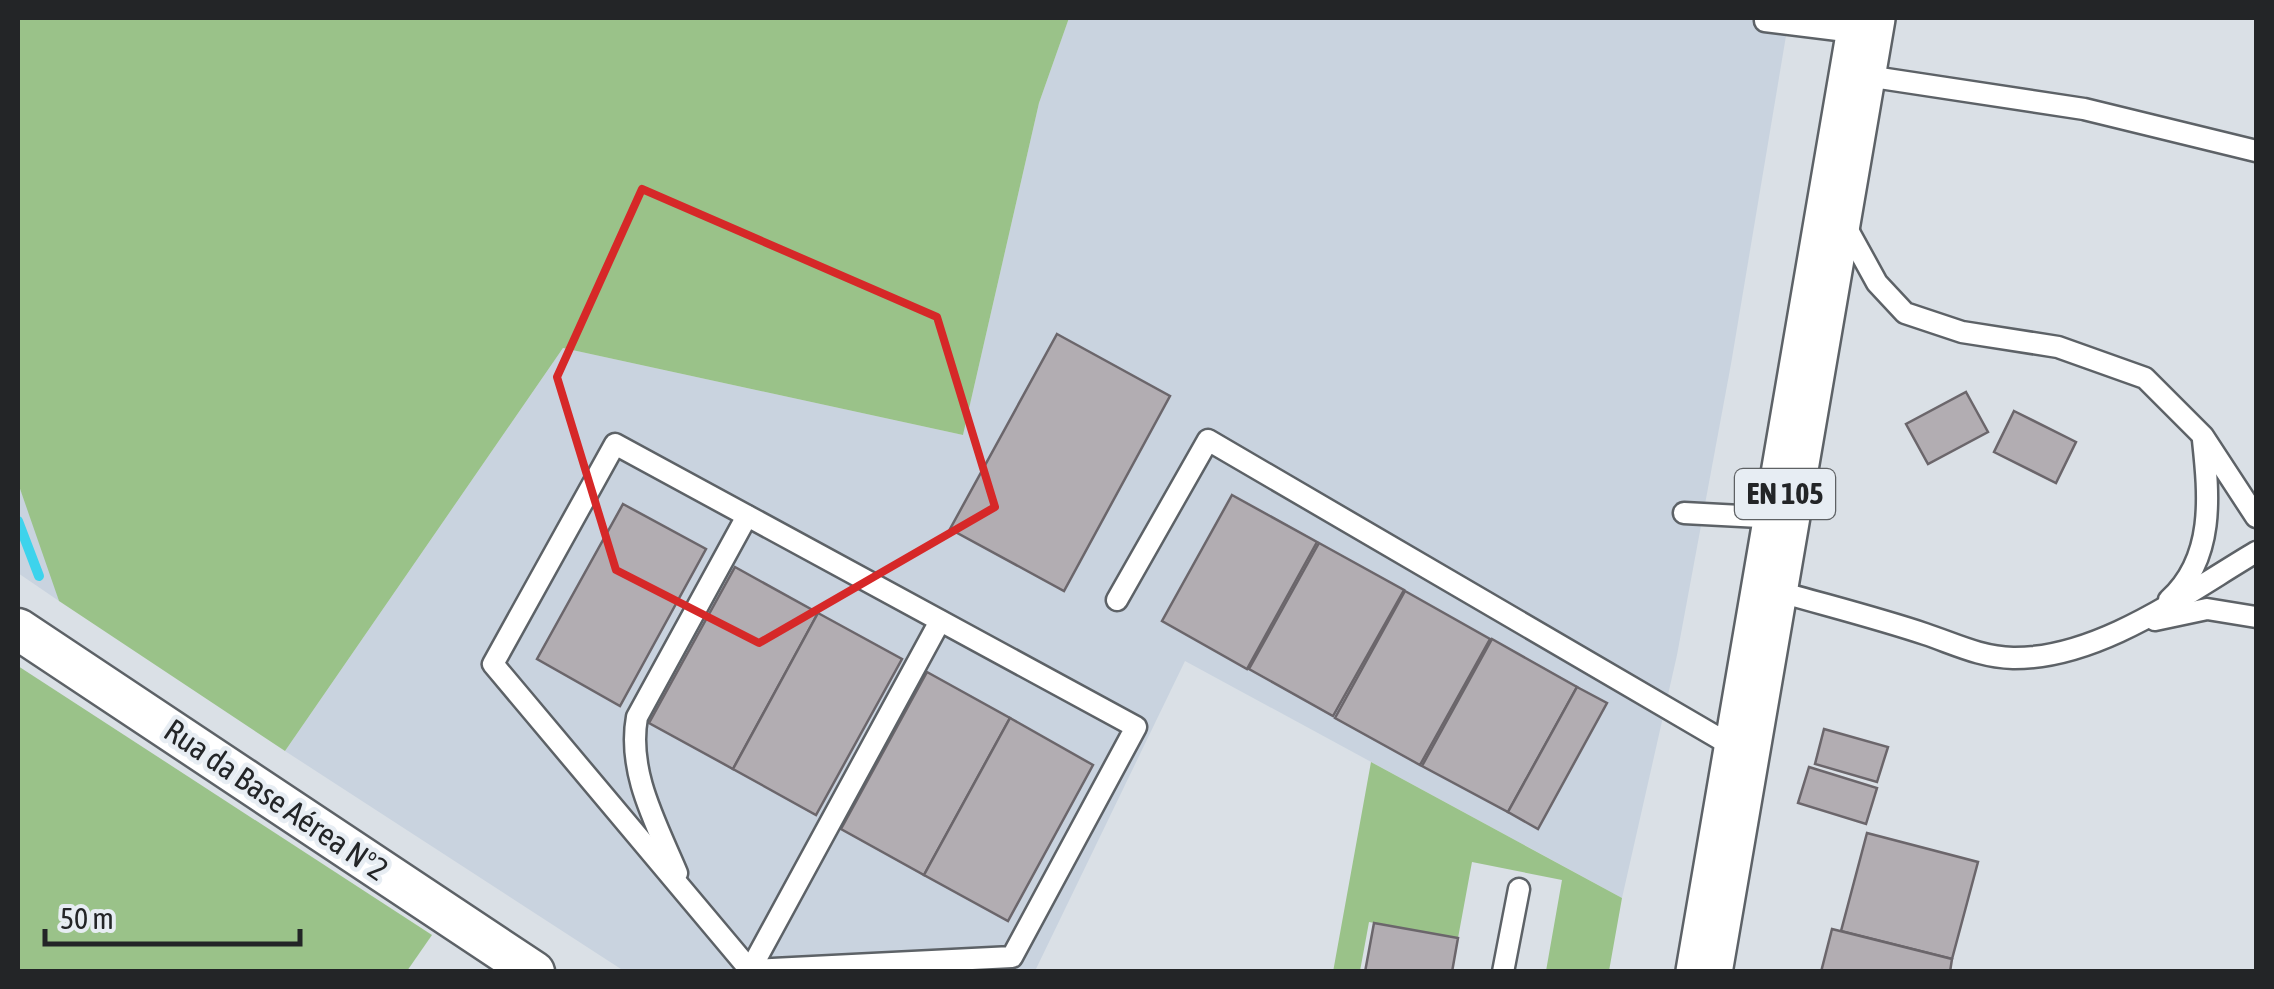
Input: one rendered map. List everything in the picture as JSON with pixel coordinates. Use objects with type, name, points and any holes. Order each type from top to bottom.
[{"type":"main road","name":"EN 105","points":[[1704,972],[1863,42]]},
{"type":"street","name":"Rua da Base Aérea Nº2","points":[[18,629],[534,972]]},
{"type":"lane","points":[[1764,21],[1863,42],[2084,109],[2256,151]]},
{"type":"lane","points":[[1834,206],[1877,284],[1905,313],[1962,332],[2058,347],[2145,378],[2202,436],[2256,517]]},
{"type":"lane","points":[[2126,629],[2174,597],[2202,552],[2208,493],[2202,436]]},
{"type":"lane","points":[[1117,600],[1208,440],[1742,752]]},
{"type":"lane","points":[[615,444],[1136,727],[1012,957],[749,971],[493,664],[615,444]]},
{"type":"lane","points":[[1684,513],[1781,518]]},
{"type":"lane","points":[[685,893],[635,763],[634,738],[638,717],[747,516]]},
{"type":"lane","points":[[2126,629],[2256,552]]},
{"type":"lane","points":[[1770,589],[1926,634],[1970,653],[2014,658],[2052,654],[2170,616],[2208,610],[2256,617]]},
{"type":"lane","points":[[749,971],[940,621]]},
{"type":"lane","points":[[1504,972],[1519,888]]},
{"type":"highlighted area","points":[[642,189],[937,317],[995,507],[759,643],[616,570],[557,377]]},
{"type":"shaded area","points":[[1069,18],[1789,18],[1677,655],[1622,898],[1185,661],[1035,971],[624,971],[285,751],[563,348],[963,435],[1039,103]]},
{"type":"shaded area","points":[[18,483],[48,563],[59,601],[18,573]]},
{"type":"green space","points":[[18,18],[1069,18],[1039,103],[963,435],[563,348],[285,751],[59,601],[18,483]]},
{"type":"green space","points":[[18,666],[432,935],[407,971],[18,971]]},
{"type":"green space","points":[[1371,762],[1622,898],[1609,971],[1546,971],[1562,880],[1472,862],[1458,938],[1369,922],[1360,971],[1333,972]]},
{"type":"building","points":[[1057,334],[1170,396],[1064,591],[950,529]]},
{"type":"building","points":[[1966,392],[1988,432],[1928,464],[1906,424]]},
{"type":"building","points":[[2014,411],[2076,442],[2056,483],[1994,452]]},
{"type":"building","points":[[1232,495],[1317,542],[1247,669],[1162,621]]},
{"type":"building","points":[[623,504],[706,549],[620,706],[537,659]]},
{"type":"building","points":[[1319,543],[1404,590],[1333,716],[1249,669]]},
{"type":"building","points":[[735,567],[818,613],[733,769],[649,723]]},
{"type":"building","points":[[1405,591],[1490,639],[1420,765],[1335,718]]},
{"type":"building","points":[[818,613],[902,659],[816,815],[733,769]]},
{"type":"building","points":[[1492,639],[1577,687],[1508,812],[1422,766]]},
{"type":"building","points":[[927,672],[1010,718],[924,875],[841,829]]},
{"type":"building","points":[[1577,687],[1607,703],[1538,829],[1508,812]]},
{"type":"building","points":[[1010,718],[1093,765],[1008,921],[924,875]]},
{"type":"building","points":[[1824,729],[1888,747],[1877,782],[1815,764]]},
{"type":"building","points":[[1809,767],[1877,788],[1866,824],[1798,803]]},
{"type":"building","points":[[1867,833],[1978,862],[1952,959],[1841,931]]},
{"type":"building","points":[[1374,923],[1458,938],[1452,972],[1365,972]]},
{"type":"building","points":[[1832,929],[1952,959],[1950,972],[1821,972]]},
{"type":"waterway","points":[[18,521],[39,576]]}]
